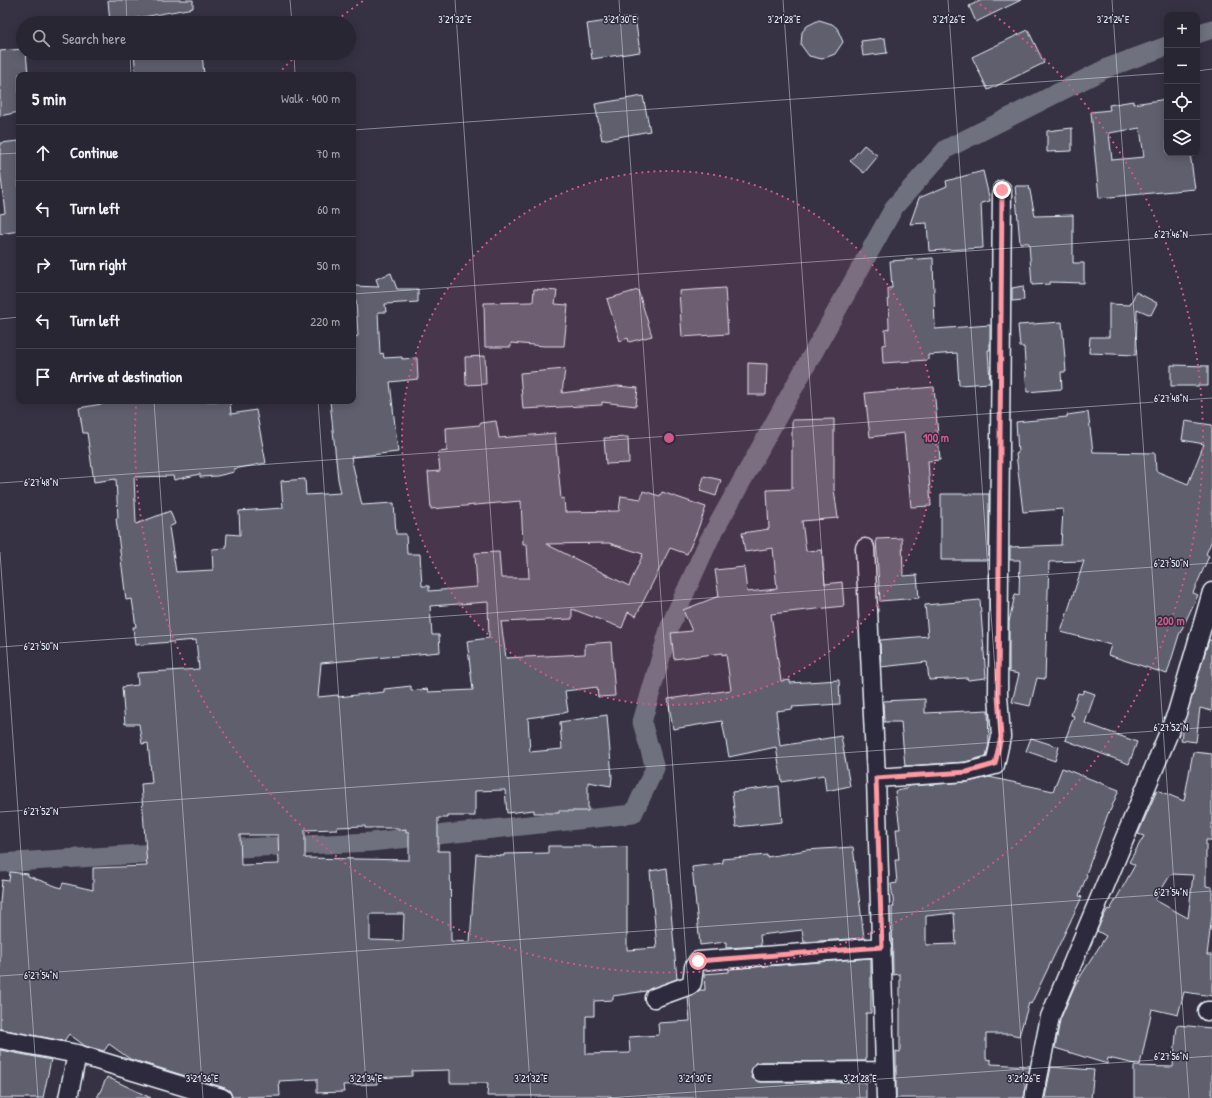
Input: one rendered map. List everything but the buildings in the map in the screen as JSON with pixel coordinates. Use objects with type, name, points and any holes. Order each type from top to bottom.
[{"type":"street","points":[[876,778],[967,772],[995,764],[1000,747],[998,695],[1002,190]]},
{"type":"street","points":[[865,548],[876,778],[886,1098]]},
{"type":"street","points":[[1034,1098],[1050,1017],[1177,713],[1212,592]]},
{"type":"street","points":[[654,998],[690,985],[692,983],[694,967],[698,961],[882,947]]},
{"type":"street","points":[[0,1039],[77,1054],[222,1098]]},
{"type":"street","points":[[68,1098],[77,1054]]},
{"type":"street","points":[[761,1072],[885,1071]]},
{"type":"waterway","points":[[1200,33],[1212,29]]},
{"type":"waterway","points":[[215,849],[371,842],[633,814],[655,768],[642,722],[670,626],[709,540],[895,206],[946,149],[1107,68],[1164,47]]},
{"type":"waterway","points":[[0,863],[172,852]]},
{"type":"route","points":[[698,961],[882,947],[876,778],[967,772],[995,764],[1001,737],[998,695],[1002,190]]}]
